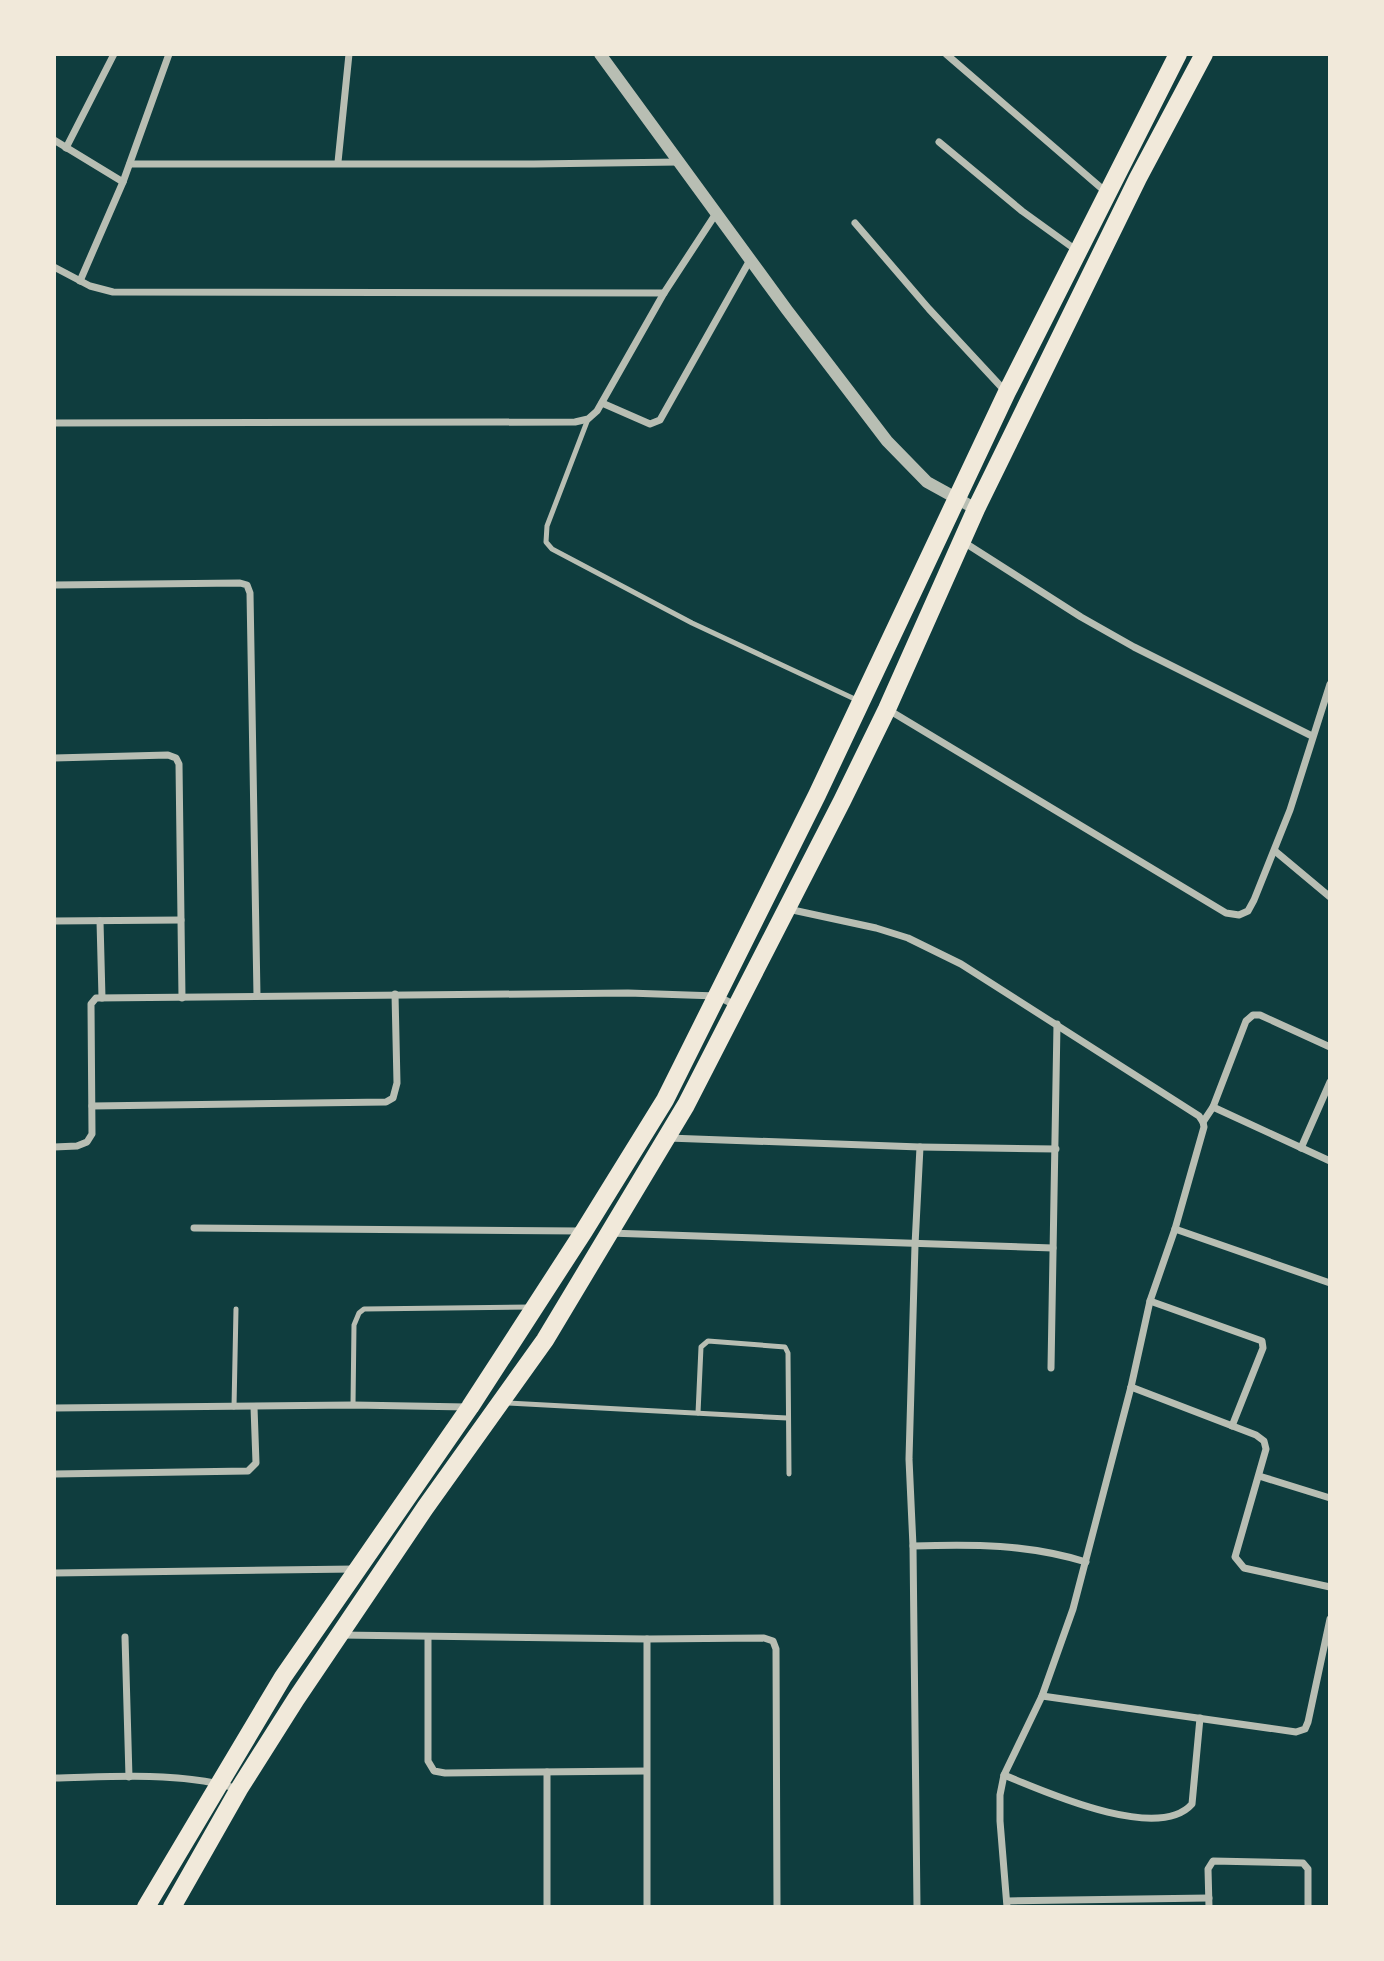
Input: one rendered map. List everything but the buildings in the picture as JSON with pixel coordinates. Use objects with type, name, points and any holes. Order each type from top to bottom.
[{"type":"highway","points":[[146,1907],[283,1677],[470,1407],[665,1100],[812,807],[1007,392],[1178,54]]},
{"type":"highway","points":[[172,1907],[239,1789],[296,1699],[425,1508],[545,1340],[666,1138],[787,909],[887,709],[976,509],[1138,178],[1204,54]]},
{"type":"street","points":[[66,148],[114,54]]},
{"type":"street","points":[[80,281],[123,182],[169,54]]},
{"type":"street","points":[[338,162],[349,54]]},
{"type":"street","points":[[600,54],[887,442],[922,477],[976,509]]},
{"type":"street","points":[[946,54],[1107,193]]},
{"type":"street","points":[[54,140],[123,182]]},
{"type":"street","points":[[939,142],[1022,211],[1078,251]]},
{"type":"street","points":[[130,163],[680,162]]},
{"type":"street","points":[[54,424],[575,422],[588,419],[602,403],[664,293],[717,212]]},
{"type":"street","points":[[855,223],[929,309],[1007,392]]},
{"type":"street","points":[[602,403],[650,424],[660,420],[750,259]]},
{"type":"street","points":[[54,267],[90,286],[113,292],[664,293]]},
{"type":"street","points":[[961,540],[1134,647],[1312,736]]},
{"type":"street","points":[[54,585],[240,583],[247,586],[250,593],[257,996]]},
{"type":"street","points":[[887,709],[1226,913],[1239,915],[1248,911],[1275,851],[1330,684]]},
{"type":"street","points":[[54,758],[168,755],[176,758],[179,764],[182,998]]},
{"type":"street","points":[[1275,851],[1330,897]]},
{"type":"street","points":[[787,909],[876,928],[908,938],[961,964],[1199,1116],[1203,1122]]},
{"type":"street","points":[[54,921],[181,920]]},
{"type":"street","points":[[100,921],[102,998]]},
{"type":"street","points":[[54,1147],[77,1146],[87,1142],[92,1134],[91,1004],[96,998],[615,993],[717,996],[737,1006]]},
{"type":"street","points":[[92,1105],[386,1102],[397,1092],[395,994]]},
{"type":"street","points":[[1308,1907],[1308,1869],[1303,1863],[1213,1861],[1208,1869],[1209,1902],[1007,1904],[1000,1795],[1004,1775],[1059,1655],[1131,1387],[1150,1301],[1175,1229],[1203,1122],[1213,1107],[1246,1021],[1253,1015],[1260,1016],[1330,1046]]},
{"type":"street","points":[[1051,1368],[1057,1024]]},
{"type":"street","points":[[1301,1148],[1330,1082]]},
{"type":"street","points":[[1213,1107],[1330,1161]]},
{"type":"street","points":[[666,1138],[1056,1149]]},
{"type":"street","points":[[916,1907],[913,1546],[909,1459],[920,1147]]},
{"type":"street","points":[[194,1228],[584,1231]]},
{"type":"street","points":[[1175,1229],[1330,1283]]},
{"type":"street","points":[[609,1233],[1053,1248]]},
{"type":"street","points":[[1150,1301],[1262,1340],[1263,1348],[1232,1426]]},
{"type":"street","points":[[1131,1387],[1256,1435],[1264,1441],[1266,1449],[1235,1557],[1244,1568],[1330,1587]]},
{"type":"street","points":[[54,1408],[353,1405],[470,1407]]},
{"type":"street","points":[[54,1474],[248,1471],[256,1463],[254,1407]]},
{"type":"street","points":[[1259,1476],[1330,1498]]},
{"type":"street","points":[[913,1546],[980,1544],[1023,1547],[1056,1552],[1086,1562]]},
{"type":"street","points":[[54,1573],[358,1569]]},
{"type":"street","points":[[1042,1696],[1296,1732],[1305,1729],[1330,1619]]},
{"type":"street","points":[[340,1635],[764,1638],[772,1641],[776,1649],[777,1907]]},
{"type":"street","points":[[125,1637],[128,1777]]},
{"type":"street","points":[[428,1637],[428,1761],[434,1770],[445,1773],[646,1770]]},
{"type":"street","points":[[647,1639],[647,1907]]},
{"type":"street","points":[[1004,1775],[1098,1810],[1130,1816],[1170,1816],[1185,1812],[1192,1804],[1200,1718]]},
{"type":"street","points":[[547,1772],[547,1907]]},
{"type":"street","points":[[54,1777],[128,1777],[220,1783],[239,1789]]},
{"type":"lane","points":[[588,419],[547,526],[546,542],[552,549],[692,623],[861,702]]},
{"type":"lane","points":[[353,1405],[354,1325],[364,1309],[534,1307]]},
{"type":"lane","points":[[234,1407],[236,1309]]},
{"type":"lane","points":[[698,1413],[701,1347],[708,1341],[785,1347],[788,1353],[789,1474]]},
{"type":"lane","points":[[500,1403],[787,1418]]}]
